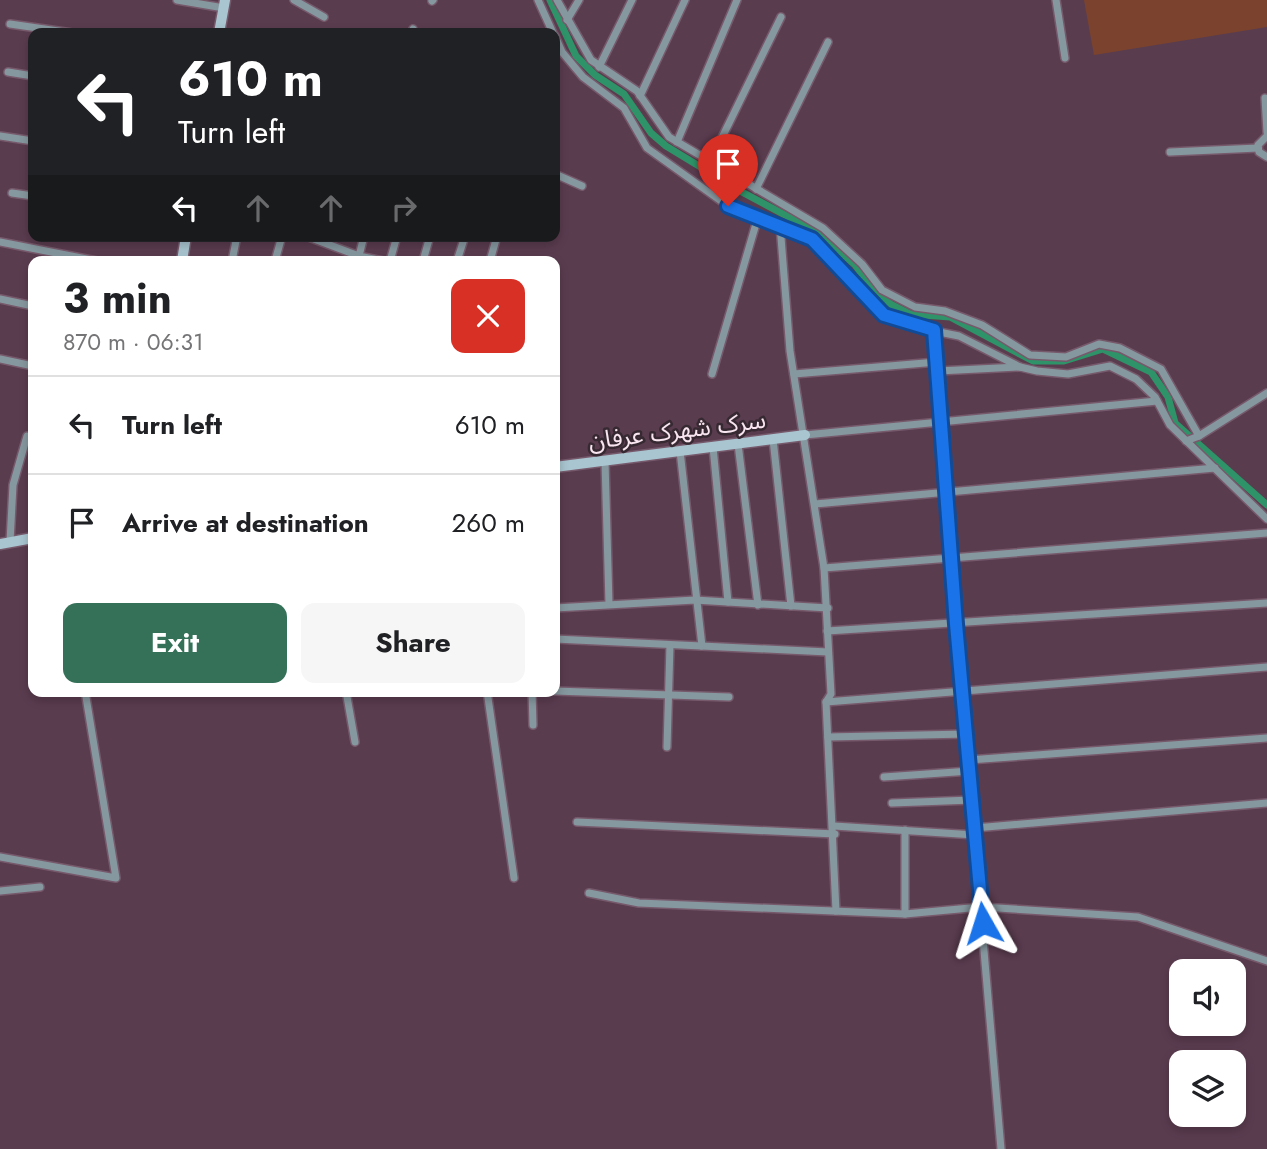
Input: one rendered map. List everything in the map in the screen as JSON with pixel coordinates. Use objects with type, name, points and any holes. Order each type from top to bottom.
[{"type":"street","points":[[177,0],[224,4],[221,28]]},
{"type":"street","points":[[294,0],[324,17]]},
{"type":"street","points":[[538,0],[551,28]]},
{"type":"street","points":[[557,0],[597,65],[640,96],[668,137],[822,228],[862,264],[882,290],[903,303],[945,310],[982,325],[1030,355],[1066,357],[1099,344],[1120,348],[1161,369],[1192,439],[1215,468],[1267,519]]},
{"type":"street","points":[[567,20],[579,0]]},
{"type":"street","points":[[583,77],[597,65],[632,0]]},
{"type":"street","points":[[640,96],[685,0]]},
{"type":"street","points":[[677,142],[737,0]]},
{"type":"street","points":[[1056,0],[1065,58]]},
{"type":"street","points":[[710,162],[781,18]]},
{"type":"street","points":[[10,24],[38,28]]},
{"type":"street","points":[[756,189],[828,42]]},
{"type":"street","points":[[560,48],[583,77],[624,108],[647,148],[728,206],[812,239],[884,315],[959,336],[1020,367]]},
{"type":"street","points":[[8,72],[28,75]]},
{"type":"street","points":[[1258,148],[1259,141],[1267,134],[1265,97]]},
{"type":"street","points":[[0,136],[28,140]]},
{"type":"street","points":[[1170,152],[1258,148],[1267,156]]},
{"type":"street","points":[[560,176],[582,186]]},
{"type":"street","points":[[12,193],[28,195]]},
{"type":"street","points":[[712,374],[758,217]]},
{"type":"street","points":[[780,225],[794,374],[805,435],[828,608],[831,694],[826,702],[836,911]]},
{"type":"street","points":[[812,239],[822,228]]},
{"type":"street","points":[[0,242],[71,256]]},
{"type":"street","points":[[328,242],[354,256]]},
{"type":"street","points":[[0,299],[28,305]]},
{"type":"street","points":[[934,330],[1001,1149]]},
{"type":"street","points":[[0,359],[28,365]]},
{"type":"street","points":[[794,374],[937,362]]},
{"type":"street","points":[[938,371],[1020,367],[1068,374],[1110,366],[1136,379],[1157,401],[1170,425],[1192,439]]},
{"type":"street","points":[[1192,439],[1267,393]]},
{"type":"street","points":[[805,435],[1157,401]]},
{"type":"street","name":"سرک شهرک عرفان","points":[[560,466],[805,435]]},
{"type":"street","points":[[27,436],[13,485],[5,543],[28,539]]},
{"type":"street","points":[[773,439],[791,606]]},
{"type":"street","points":[[738,444],[758,605]]},
{"type":"street","points":[[713,447],[728,602]]},
{"type":"street","points":[[680,451],[702,646]]},
{"type":"street","points":[[605,460],[609,604]]},
{"type":"street","points":[[815,504],[1215,468]]},
{"type":"street","points":[[824,568],[1267,533]]},
{"type":"street","points":[[560,608],[695,600],[828,608]]},
{"type":"street","points":[[827,631],[1267,603]]},
{"type":"street","points":[[560,639],[828,652]]},
{"type":"street","points":[[667,747],[670,645]]},
{"type":"street","points":[[826,702],[964,694],[1267,667]]},
{"type":"street","points":[[560,691],[729,697]]},
{"type":"street","points":[[0,857],[116,878],[86,697]]},
{"type":"street","points":[[347,697],[355,741]]},
{"type":"street","points":[[488,697],[514,878]]},
{"type":"street","points":[[532,697],[533,725]]},
{"type":"street","points":[[828,737],[966,734]]},
{"type":"street","points":[[969,760],[1267,738]]},
{"type":"street","points":[[884,777],[970,771]]},
{"type":"street","points":[[891,803],[972,800]]},
{"type":"street","points":[[576,822],[975,832],[1267,803]]},
{"type":"street","points":[[905,830],[905,914]]},
{"type":"street","points":[[0,891],[40,887]]},
{"type":"street","points":[[589,893],[639,903],[905,914],[981,907],[1138,917],[1267,961]]},
{"type":"shaded area","points":[[1084,0],[1267,0],[1267,27],[1094,55]]},
{"type":"waterway","points":[[550,0],[576,56],[595,75],[624,94],[651,133],[666,146],[740,191],[819,233],[855,265],[875,292],[910,314],[950,317],[1033,361],[1064,361],[1103,349],[1151,372],[1168,397],[1175,423],[1267,505]]},
{"type":"route","points":[[728,206],[812,239],[884,315],[919,328],[934,330],[956,624],[983,923]]}]
